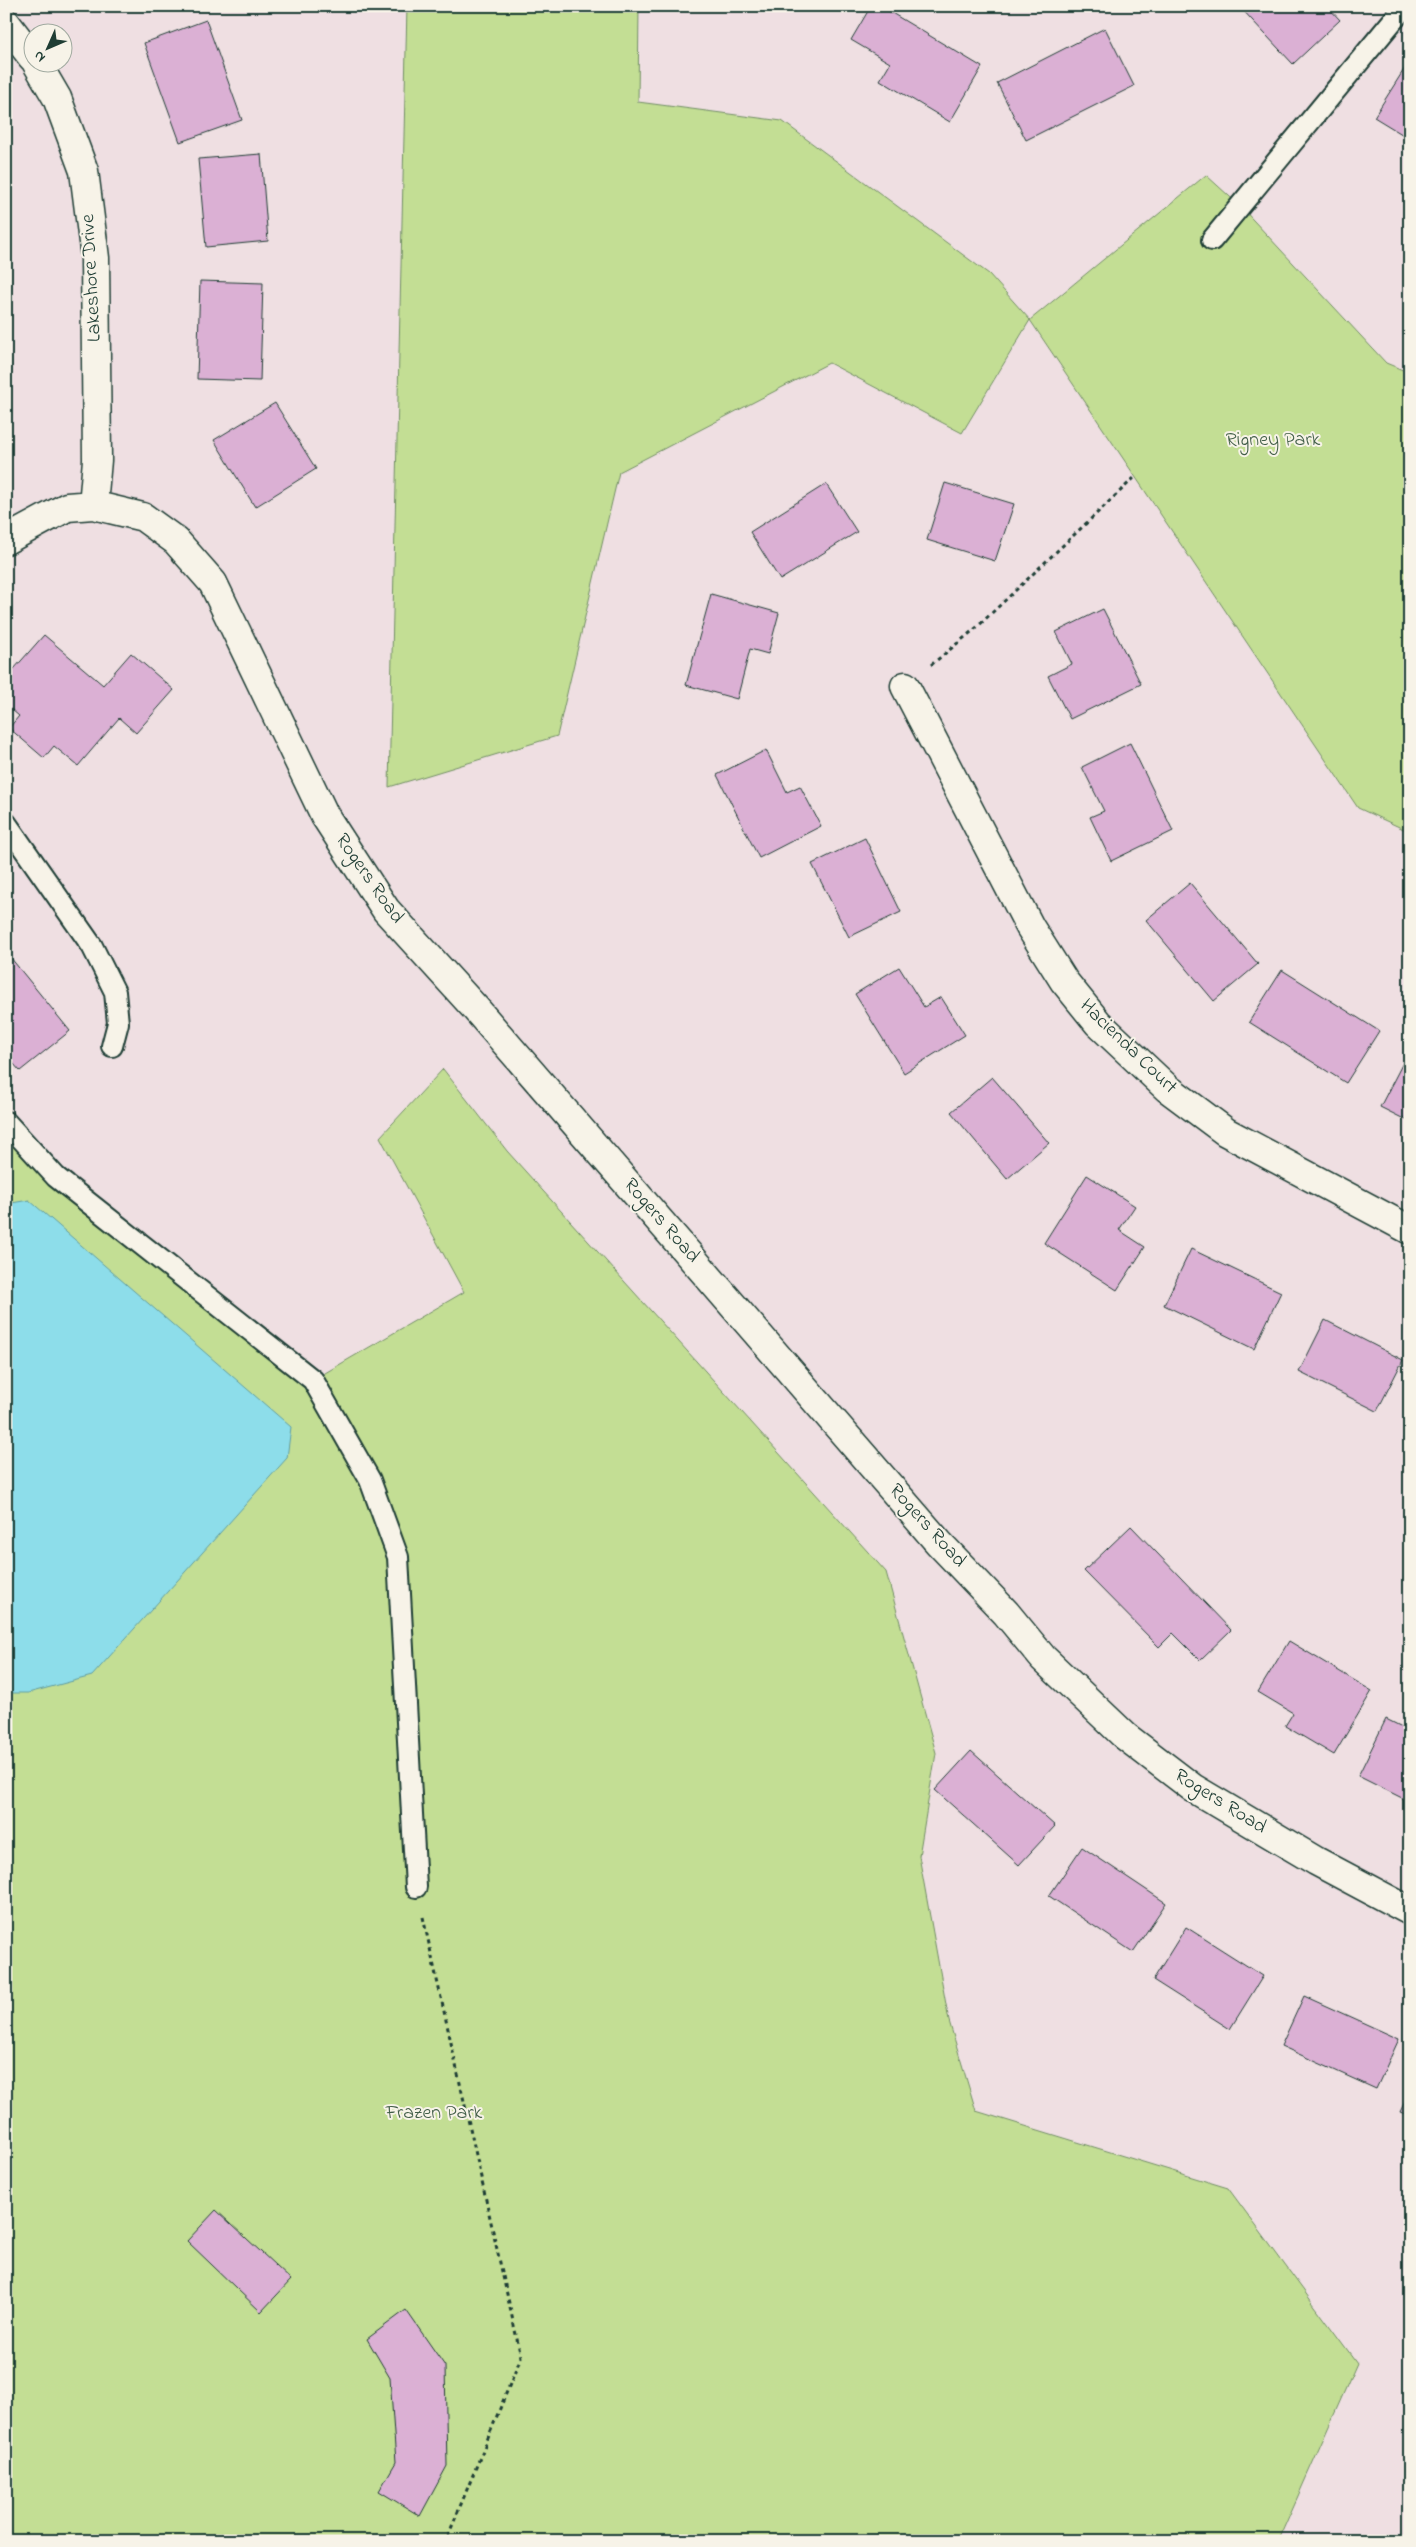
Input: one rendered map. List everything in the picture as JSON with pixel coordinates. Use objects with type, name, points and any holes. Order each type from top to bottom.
[{"type":"street","points":[[6,23],[22,44]]},
{"type":"street","name":"Lakeshore Drive","points":[[42,72],[57,98],[84,171],[94,258],[97,460],[93,505]]},
{"type":"street","name":"Rogers Road","points":[[6,540],[67,507],[93,505],[143,517],[176,541],[213,583],[324,816],[386,910],[476,1008],[939,1543],[1006,1613],[1043,1658],[1125,1736],[1192,1788],[1316,1861],[1410,1911]]},
{"type":"street","name":"Hacienda Court","points":[[905,686],[1030,927],[1064,981],[1098,1023],[1168,1088],[1226,1132],[1410,1230]]},
{"type":"lane","points":[[1212,240],[1405,6]]},
{"type":"lane","points":[[6,823],[92,946],[115,992],[118,1023],[112,1046]]},
{"type":"lane","points":[[6,1122],[56,1177],[313,1380],[370,1480],[398,1557],[416,1887]]},
{"type":"path","points":[[905,686],[976,628],[1135,477]]},
{"type":"path","points":[[416,1887],[521,2357],[446,2541]]},
{"type":"green space","points":[[407,6],[639,6],[638,102],[782,121],[989,274],[1030,320],[962,433],[829,363],[619,472],[557,736],[389,787]]},
{"type":"green space","name":"Rigney Park","points":[[1206,175],[1240,206],[1386,363],[1410,373],[1410,832],[1358,808],[1030,320]]},
{"type":"green space","name":"Frazen Park","points":[[443,1069],[507,1151],[886,1572],[936,1753],[919,1856],[949,2021],[976,2111],[1228,2188],[1357,2363],[1278,2541],[6,2541],[6,1122],[57,1177],[313,1380],[464,1292],[380,1137]]},
{"type":"water","points":[[29,1200],[291,1427],[287,1458],[92,1676],[28,1693],[6,1693],[6,1204]]},
{"type":"building","points":[[871,6],[880,6],[982,67],[950,122],[880,80],[890,63],[851,40]]},
{"type":"building","points":[[1239,6],[1327,6],[1340,20],[1293,64]]},
{"type":"building","points":[[206,20],[242,120],[180,142],[144,43]]},
{"type":"building","points":[[1105,28],[1134,86],[1026,140],[997,83]]},
{"type":"building","points":[[1410,60],[1410,139],[1374,117]]},
{"type":"building","points":[[261,154],[268,241],[206,247],[198,159]]},
{"type":"building","points":[[200,281],[263,283],[260,381],[197,379]]},
{"type":"building","points":[[275,403],[316,469],[255,507],[214,440]]},
{"type":"building","points":[[945,483],[1014,504],[995,561],[927,540]]},
{"type":"building","points":[[826,484],[857,532],[780,580],[750,532]]},
{"type":"building","points":[[711,594],[779,613],[768,654],[750,649],[737,699],[686,685]]},
{"type":"building","points":[[1103,609],[1141,684],[1070,719],[1048,676],[1072,664],[1056,632]]},
{"type":"building","points":[[44,635],[103,685],[131,653],[174,690],[136,733],[119,718],[78,766],[54,746],[44,758],[9,728],[19,716],[6,705],[6,678]]},
{"type":"building","points":[[1130,743],[1173,831],[1111,861],[1090,817],[1104,811],[1082,767]]},
{"type":"building","points":[[766,750],[787,792],[800,786],[821,826],[759,858],[717,775]]},
{"type":"building","points":[[865,838],[901,912],[849,937],[812,864]]},
{"type":"building","points":[[1190,883],[1258,964],[1214,1001],[1146,920]]},
{"type":"building","points":[[6,952],[70,1031],[20,1071],[6,1055]]},
{"type":"building","points":[[899,967],[924,1007],[941,997],[965,1035],[904,1073],[855,994]]},
{"type":"building","points":[[1282,970],[1379,1031],[1346,1083],[1249,1022]]},
{"type":"building","points":[[1410,1049],[1410,1122],[1380,1107]]},
{"type":"building","points":[[992,1077],[1049,1143],[1007,1179],[951,1112]]},
{"type":"building","points":[[1087,1175],[1135,1206],[1119,1230],[1145,1247],[1117,1290],[1044,1243]]},
{"type":"building","points":[[1191,1249],[1281,1292],[1254,1349],[1164,1305]]},
{"type":"building","points":[[1325,1320],[1403,1360],[1377,1411],[1299,1372]]},
{"type":"building","points":[[1410,1425],[1410,1443],[1403,1439]]},
{"type":"building","points":[[1131,1526],[1231,1630],[1200,1660],[1173,1633],[1159,1647],[1084,1571]]},
{"type":"building","points":[[1289,1641],[1372,1691],[1334,1755],[1285,1726],[1293,1713],[1258,1692]]},
{"type":"building","points":[[1386,1719],[1410,1731],[1410,1802],[1358,1776]]},
{"type":"building","points":[[971,1751],[1055,1826],[1019,1865],[935,1790]]},
{"type":"building","points":[[1082,1847],[1166,1903],[1133,1952],[1049,1896]]},
{"type":"building","points":[[1186,1927],[1263,1976],[1230,2029],[1153,1980]]},
{"type":"building","points":[[1304,1996],[1399,2039],[1376,2089],[1281,2046]]},
{"type":"building","points":[[1410,2091],[1410,2116],[1400,2112]]},
{"type":"building","points":[[216,2210],[291,2280],[261,2312],[187,2241]]},
{"type":"building","points":[[406,2310],[445,2366],[447,2466],[420,2516],[379,2491],[396,2462],[390,2378],[367,2339]]}]
